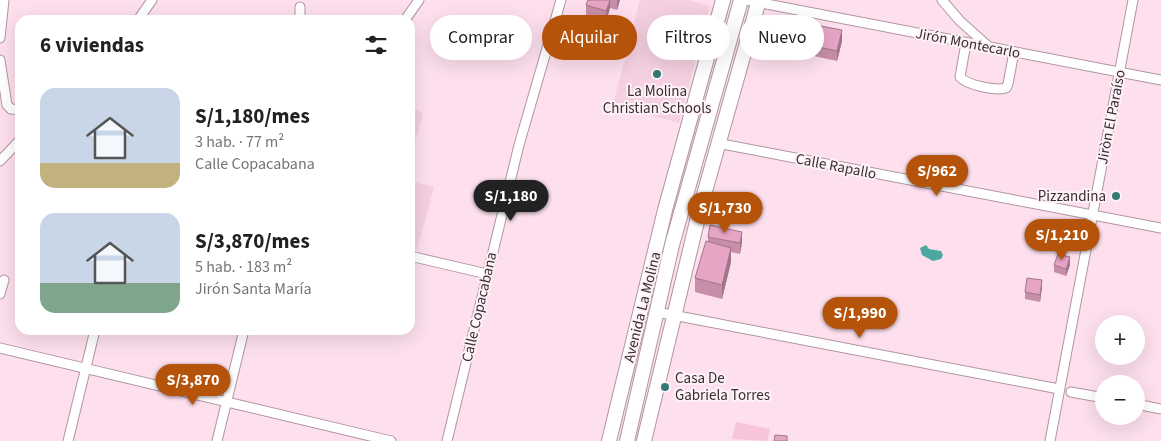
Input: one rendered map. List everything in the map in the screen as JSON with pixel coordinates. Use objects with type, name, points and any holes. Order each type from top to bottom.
[{"type":"main road","name":"Avenida La Molina","points":[[609,441],[666,210],[723,0]]},
{"type":"main road","name":"Avenida La Molina","points":[[627,441],[700,142],[740,0]]},
{"type":"main road","points":[[644,441],[754,1]]},
{"type":"street","points":[[0,38],[4,0]]},
{"type":"street","points":[[142,15],[152,0]]},
{"type":"street","points":[[408,15],[419,0]]},
{"type":"street","name":"Calle Copacabana","points":[[447,441],[519,145],[561,0]]},
{"type":"street","points":[[942,0],[960,21],[988,47]]},
{"type":"street","name":"Jiròn El Paraíso","points":[[1050,441],[1133,0]]},
{"type":"street","name":"Jirón Montecarlo","points":[[754,1],[1161,80]]},
{"type":"street","points":[[300,7],[300,15]]},
{"type":"street","points":[[966,43],[960,77],[968,83],[998,89],[1006,88],[1008,84],[1014,52]]},
{"type":"street","points":[[0,60],[7,105],[11,109],[15,109]]},
{"type":"street","name":"Calle Rapallo","points":[[717,143],[1161,228]]},
{"type":"street","points":[[0,161],[15,145]]},
{"type":"street","points":[[415,257],[487,274]]},
{"type":"street","points":[[0,294],[4,280]]},
{"type":"street","points":[[657,312],[1059,389]]},
{"type":"street","points":[[68,441],[94,335]]},
{"type":"street","points":[[217,441],[243,335]]},
{"type":"street","points":[[0,348],[391,441]]},
{"type":"street","points":[[1071,392],[1095,396]]},
{"type":"street","points":[[1145,406],[1161,409]]},
{"type":"shaded area","name":"La Molina Christian Schools","points":[[640,0],[688,0],[710,6],[708,15],[647,15],[647,60],[696,60],[679,123],[613,105],[625,60],[637,60],[636,15]]},
{"type":"shaded area","points":[[415,108],[423,114],[415,144]]},
{"type":"shaded area","points":[[415,182],[434,187],[417,250],[415,249]]},
{"type":"shaded area","points":[[926,245],[929,249],[941,251],[943,255],[941,259],[933,261],[922,255],[920,248]]},
{"type":"shaded area","points":[[736,422],[770,429],[767,441],[732,439]]},
{"type":"building","points":[[588,0],[610,0],[606,11],[586,5]]},
{"type":"building","points":[[824,27],[842,30],[837,51],[824,48]]},
{"type":"building","points":[[710,225],[742,232],[740,243],[708,237]]},
{"type":"building","points":[[706,241],[731,248],[722,285],[695,278]]},
{"type":"building","points":[[1058,254],[1070,257],[1066,269],[1054,265]]},
{"type":"building","points":[[1027,278],[1042,280],[1040,295],[1025,292]]},
{"type":"building","points":[[775,435],[787,436],[787,441],[774,441]]},
{"type":"place","name":"La Molina Christian Schools","points":[[657,74]]},
{"type":"place","name":"Pizzandina","points":[[1116,196]]},
{"type":"place","name":"Casa De Gabriela Torres","points":[[665,387]]}]
